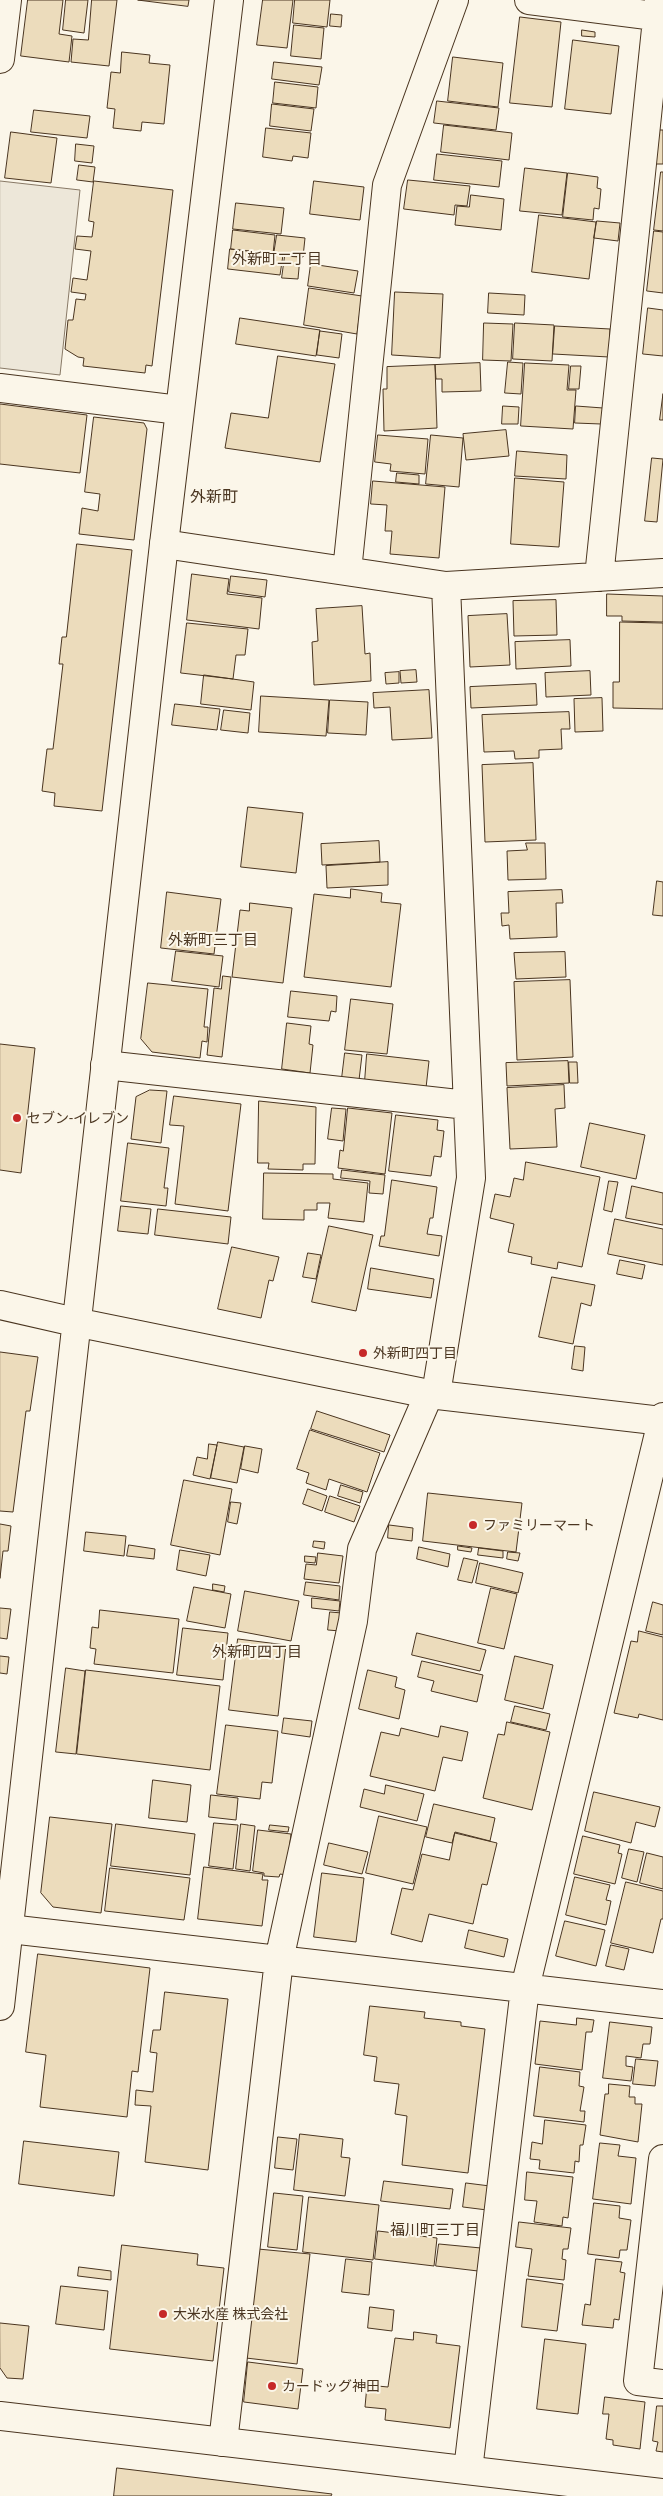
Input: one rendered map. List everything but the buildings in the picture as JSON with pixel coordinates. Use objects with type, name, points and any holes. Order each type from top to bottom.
[{"type":"street","points":[[0,60],[7,0]]},
{"type":"street","points":[[0,2006],[4,1929],[179,410],[229,0]]},
{"type":"street","points":[[347,571],[387,185],[454,0]]},
{"type":"street","points":[[529,0],[660,11],[599,577]]},
{"type":"street","points":[[0,388],[179,410]]},
{"type":"street","points":[[164,544],[446,586],[663,573]]},
{"type":"street","points":[[223,2442],[279,1960],[353,1621],[362,1550],[432,1394],[471,1178],[446,586]]},
{"type":"street","points":[[105,1065],[467,1106]]},
{"type":"street","points":[[0,1305],[75,1322],[432,1394],[663,1420],[525,1988],[468,2470]]},
{"type":"street","points":[[4,1929],[663,2004]]},
{"type":"street","points":[[663,2159],[638,2381],[663,2384]]},
{"type":"street","points":[[0,2416],[663,2493]]},
{"type":"shaded area","points":[[0,181],[80,190],[60,375],[0,368]]},
{"type":"place","name":"セブン-イレブン","points":[[17,1118]]},
{"type":"place","name":"外新町四丁目","points":[[363,1353]]},
{"type":"place","name":"ファミリーマート","points":[[473,1525]]},
{"type":"place","name":"大米水産 株式会社","points":[[163,2314]]},
{"type":"place","name":"カードッグ神田","points":[[272,2386]]},
{"type":"district","name":"外新町二丁目","points":[[277,259]]},
{"type":"district","name":"外新町","points":[[214,497]]},
{"type":"district","name":"外新町三丁目","points":[[213,940]]},
{"type":"district","name":"外新町四丁目","points":[[257,1652]]},
{"type":"district","name":"福川町三丁目","points":[[435,2230]]}]
